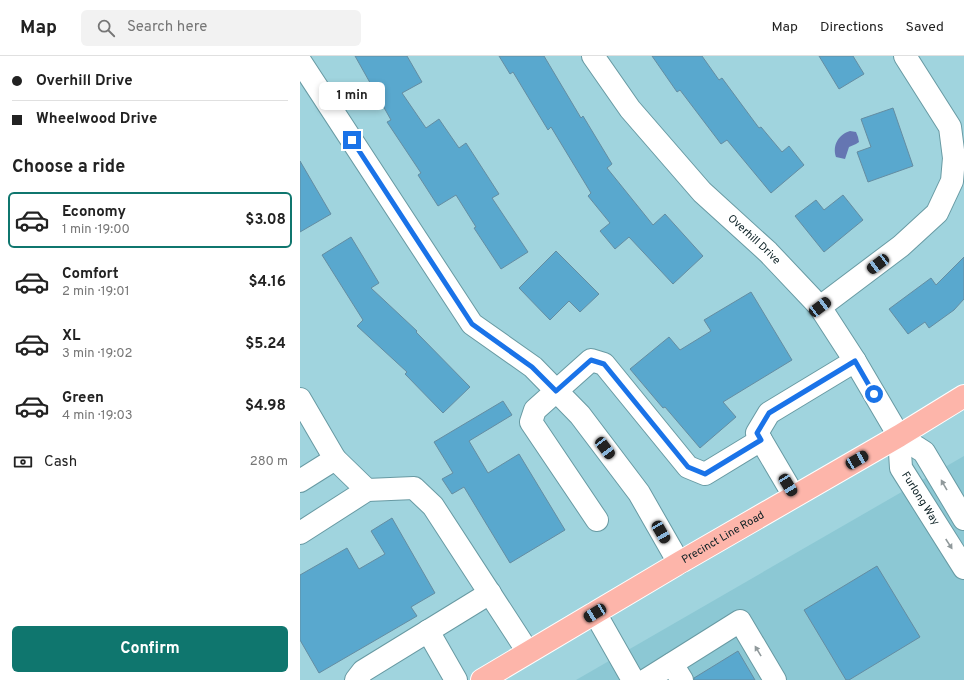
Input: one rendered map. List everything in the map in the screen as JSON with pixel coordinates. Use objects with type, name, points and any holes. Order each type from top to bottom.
[{"type":"main road","name":"Precinct Line Road","points":[[482,680],[679,563],[899,436],[964,396]]},
{"type":"street","name":"Overhill Drive","points":[[593,56],[630,109],[702,192],[768,252],[820,307],[855,361],[899,436]]},
{"type":"street","points":[[820,307],[901,246],[937,213],[952,181],[954,158],[950,127],[905,56]]},
{"type":"street","points":[[300,61],[472,324],[532,367],[580,415],[639,493],[679,563]]},
{"type":"street","points":[[597,520],[531,422],[534,410],[591,360],[604,364],[688,467],[705,474],[761,440]]},
{"type":"street","points":[[794,496],[757,433],[769,413],[855,361]]},
{"type":"street","points":[[300,399],[335,459],[367,490]]},
{"type":"street","points":[[899,436],[924,452],[964,519]]},
{"type":"street","name":"Furlong Way","points":[[899,436],[900,468],[964,568]]},
{"type":"street","points":[[300,481],[335,459]]},
{"type":"street","points":[[300,533],[367,490],[414,488],[433,506],[528,652]]},
{"type":"street","points":[[356,680],[363,671],[490,593]]},
{"type":"street","points":[[595,613],[633,680]]},
{"type":"street","points":[[646,680],[677,672],[740,621],[775,680]]},
{"type":"street","points":[[428,631],[456,680]]},
{"type":"shaded area","points":[[964,456],[964,680],[576,680]]},
{"type":"water","points":[[846,132],[856,132],[859,142],[849,147],[845,159],[836,157],[835,148],[837,141]]},
{"type":"building","points":[[355,56],[407,56],[422,82],[402,93],[426,128],[439,119],[459,148],[466,143],[499,194],[492,198],[528,252],[501,269],[474,228],[476,227],[456,195],[438,206],[418,175],[421,173],[387,122],[391,120]]},
{"type":"building","points":[[499,56],[544,56],[581,118],[583,116],[612,164],[607,168],[653,225],[665,214],[703,256],[673,284],[629,237],[615,249],[600,231],[610,223],[588,196],[591,193],[551,127],[548,130],[513,72],[510,74]]},
{"type":"building","points":[[652,56],[702,56],[719,80],[722,78],[759,128],[761,127],[782,152],[789,146],[804,165],[771,193],[727,140],[721,144],[680,90],[677,92]]},
{"type":"building","points":[[819,56],[853,56],[864,74],[839,89]]},
{"type":"building","points":[[893,108],[913,166],[868,182],[857,152],[871,147],[861,119]]},
{"type":"building","points":[[300,161],[331,214],[300,232]]},
{"type":"building","points":[[843,195],[863,220],[824,252],[795,216],[816,200],[824,210]]},
{"type":"building","points":[[351,237],[379,283],[371,288],[417,331],[416,332],[470,387],[443,413],[405,374],[407,372],[357,326],[363,320],[322,255]]},
{"type":"building","points":[[556,251],[599,294],[580,312],[569,301],[550,320],[519,288]]},
{"type":"building","points":[[964,257],[964,299],[954,310],[929,328],[925,322],[908,334],[889,309],[931,278],[936,285]]},
{"type":"building","points":[[751,292],[792,360],[723,402],[736,417],[700,448],[630,369],[669,337],[680,350],[711,331],[704,320]]},
{"type":"building","points":[[503,401],[512,415],[469,441],[488,473],[519,454],[565,530],[510,563],[464,487],[452,494],[442,479],[453,473],[434,442]]},
{"type":"building","points":[[392,518],[435,593],[411,607],[417,616],[319,673],[300,640],[300,575],[347,548],[359,569],[385,554],[371,531]]},
{"type":"building","points":[[877,566],[920,637],[849,680],[846,680],[804,610]]},
{"type":"building","points":[[738,651],[755,680],[694,680],[694,678]]},
{"type":"route","points":[[352,140],[472,324],[532,367],[556,391],[591,360],[604,364],[688,467],[705,474],[761,440],[757,433],[769,413],[855,361],[874,394]]}]
